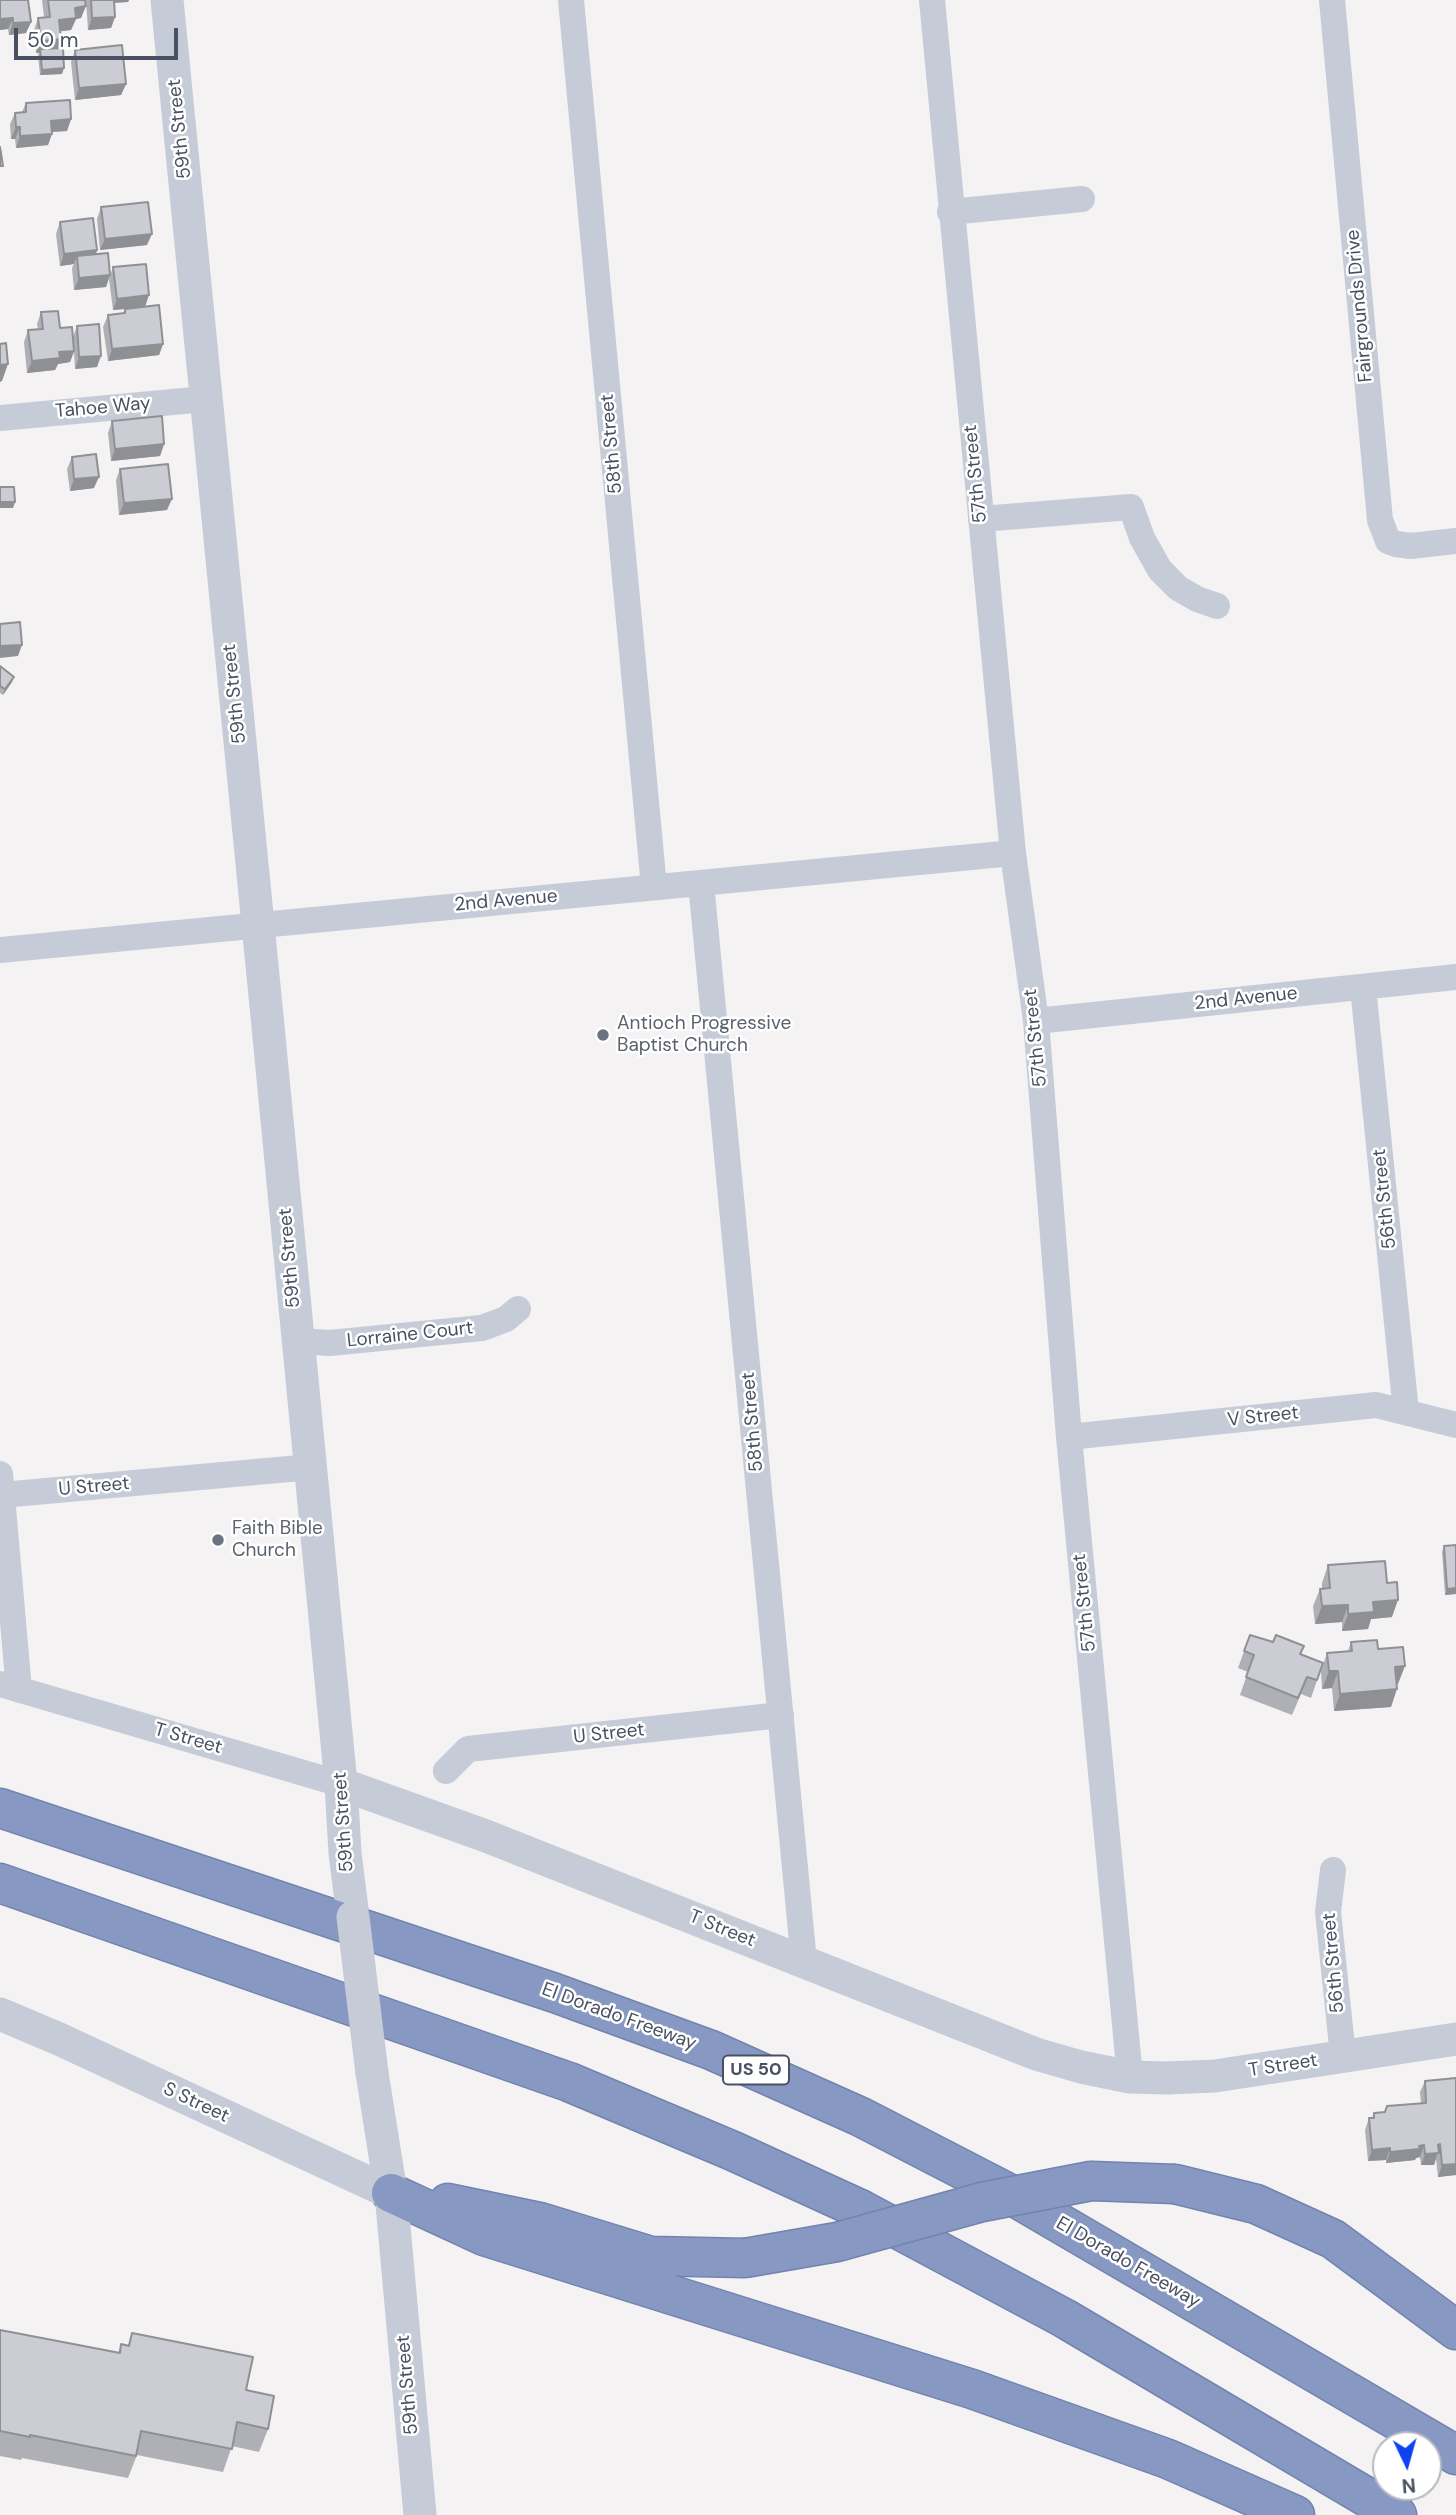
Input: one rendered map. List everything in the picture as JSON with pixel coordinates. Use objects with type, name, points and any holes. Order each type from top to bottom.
[{"type":"highway","name":"El Dorado Freeway","points":[[0,1808],[555,1993],[711,2050],[849,2111],[1008,2193],[1456,2455]]},
{"type":"highway","points":[[0,1882],[569,2082],[838,2199],[1065,2318],[1397,2515]]},
{"type":"highway","points":[[391,2193],[540,2221],[651,2256],[745,2258],[837,2242],[982,2202],[1091,2181],[1175,2184],[1256,2204],[1333,2239],[1456,2330]]},
{"type":"highway","points":[[391,2193],[484,2236],[972,2389],[1155,2454],[1295,2515]]},
{"type":"street","name":"59th Street","points":[[166,0],[311,1467],[345,1853],[372,2073],[391,2193],[420,2515]]},
{"type":"street","name":"58th Street","points":[[571,0],[654,887]]},
{"type":"street","name":"57th Street","points":[[932,0],[950,212],[1013,853],[1036,1021],[1069,1437],[1130,2077]]},
{"type":"street","name":"Fairgrounds Drive","points":[[1332,0],[1380,520],[1388,541],[1396,544],[1411,546],[1456,541]]},
{"type":"street","points":[[950,212],[1082,199]]},
{"type":"street","name":"Tahoe Way","points":[[0,418],[205,399]]},
{"type":"street","points":[[981,519],[1131,507],[1142,538],[1160,570],[1187,594],[1217,606]]},
{"type":"street","name":"2nd Avenue","points":[[0,950],[1013,853]]},
{"type":"street","name":"58th Street","points":[[701,883],[804,1962]]},
{"type":"street","name":"2nd Avenue","points":[[1036,1021],[1456,977]]},
{"type":"street","name":"56th Street","points":[[1363,987],[1406,1412]]},
{"type":"street","name":"Lorraine Court","points":[[298,1340],[330,1343],[482,1328],[506,1320],[518,1309]]},
{"type":"street","name":"V Street","points":[[1069,1437],[1376,1405],[1456,1425]]},
{"type":"street","name":"U Street","points":[[1,1484],[311,1467]]},
{"type":"street","points":[[1,1484],[10,1687]]},
{"type":"street","name":"T Street","points":[[10,1687],[341,1784],[486,1836],[1036,2054],[1081,2067],[1130,2077],[1215,2076],[1456,2039]]},
{"type":"street","name":"U Street","points":[[446,1771],[468,1749],[781,1715]]},
{"type":"street","name":"56th Street","points":[[1333,1870],[1328,1912],[1343,2056]]},
{"type":"street","name":"S Street","points":[[0,2014],[391,2193]]},
{"type":"building","points":[[0,0],[28,0],[31,22],[13,23],[13,18],[0,19]]},
{"type":"building","points":[[48,0],[85,0],[86,6],[75,8],[76,18],[59,20],[61,39],[41,41],[38,18],[50,17]]},
{"type":"building","points":[[91,0],[114,0],[115,17],[92,18]]},
{"type":"building","points":[[122,45],[126,84],[79,88],[75,50]]},
{"type":"building","points":[[63,48],[64,68],[42,70],[40,49]]},
{"type":"building","points":[[70,100],[71,119],[51,121],[52,134],[20,136],[15,113],[26,112],[26,103]]},
{"type":"building","points":[[148,202],[152,234],[105,239],[101,207]]},
{"type":"building","points":[[93,218],[97,250],[64,254],[60,222]]},
{"type":"building","points":[[108,253],[110,275],[79,278],[77,256]]},
{"type":"building","points":[[146,264],[149,295],[117,299],[113,267]]},
{"type":"building","points":[[159,305],[163,344],[112,349],[108,315],[125,313],[125,309]]},
{"type":"building","points":[[58,311],[60,328],[72,327],[74,351],[59,352],[60,358],[32,361],[28,330],[43,329],[41,312]]},
{"type":"building","points":[[99,324],[101,356],[79,357],[77,326]]},
{"type":"building","points":[[6,343],[8,364],[0,365],[0,344]]},
{"type":"building","points":[[162,416],[164,444],[115,449],[112,421]]},
{"type":"building","points":[[96,454],[99,477],[74,479],[72,457]]},
{"type":"building","points":[[168,464],[172,499],[124,503],[120,469]]},
{"type":"building","points":[[0,487],[14,487],[15,502],[0,502]]},
{"type":"building","points":[[20,622],[22,645],[0,646],[0,624]]},
{"type":"building","points":[[0,666],[14,677],[5,689],[0,686]]},
{"type":"building","points":[[1456,1545],[1456,1588],[1447,1589],[1444,1546]]},
{"type":"building","points":[[1385,1561],[1387,1583],[1397,1582],[1398,1600],[1373,1602],[1374,1612],[1348,1614],[1348,1605],[1322,1606],[1320,1589],[1330,1588],[1328,1565]]},
{"type":"building","points":[[1250,1635],[1273,1642],[1276,1635],[1304,1646],[1300,1654],[1323,1663],[1317,1680],[1307,1677],[1298,1698],[1246,1677],[1254,1655],[1244,1651]]},
{"type":"building","points":[[1377,1640],[1378,1649],[1403,1647],[1405,1666],[1395,1667],[1397,1689],[1340,1694],[1338,1671],[1329,1671],[1327,1653],[1352,1651],[1351,1642]]},
{"type":"building","points":[[1456,2078],[1456,2164],[1442,2165],[1440,2144],[1439,2153],[1425,2154],[1424,2145],[1419,2146],[1420,2149],[1390,2152],[1390,2148],[1372,2150],[1369,2118],[1374,2118],[1374,2113],[1385,2112],[1387,2106],[1426,2103],[1425,2081]]},
{"type":"building","points":[[0,2330],[120,2353],[121,2344],[129,2346],[132,2333],[253,2357],[246,2390],[274,2396],[268,2429],[237,2422],[232,2449],[141,2431],[136,2456],[0,2431]]},
{"type":"place","name":"Antioch Progressive Baptist Church","points":[[603,1035]]},
{"type":"place","name":"Faith Bible Church","points":[[218,1540]]}]
